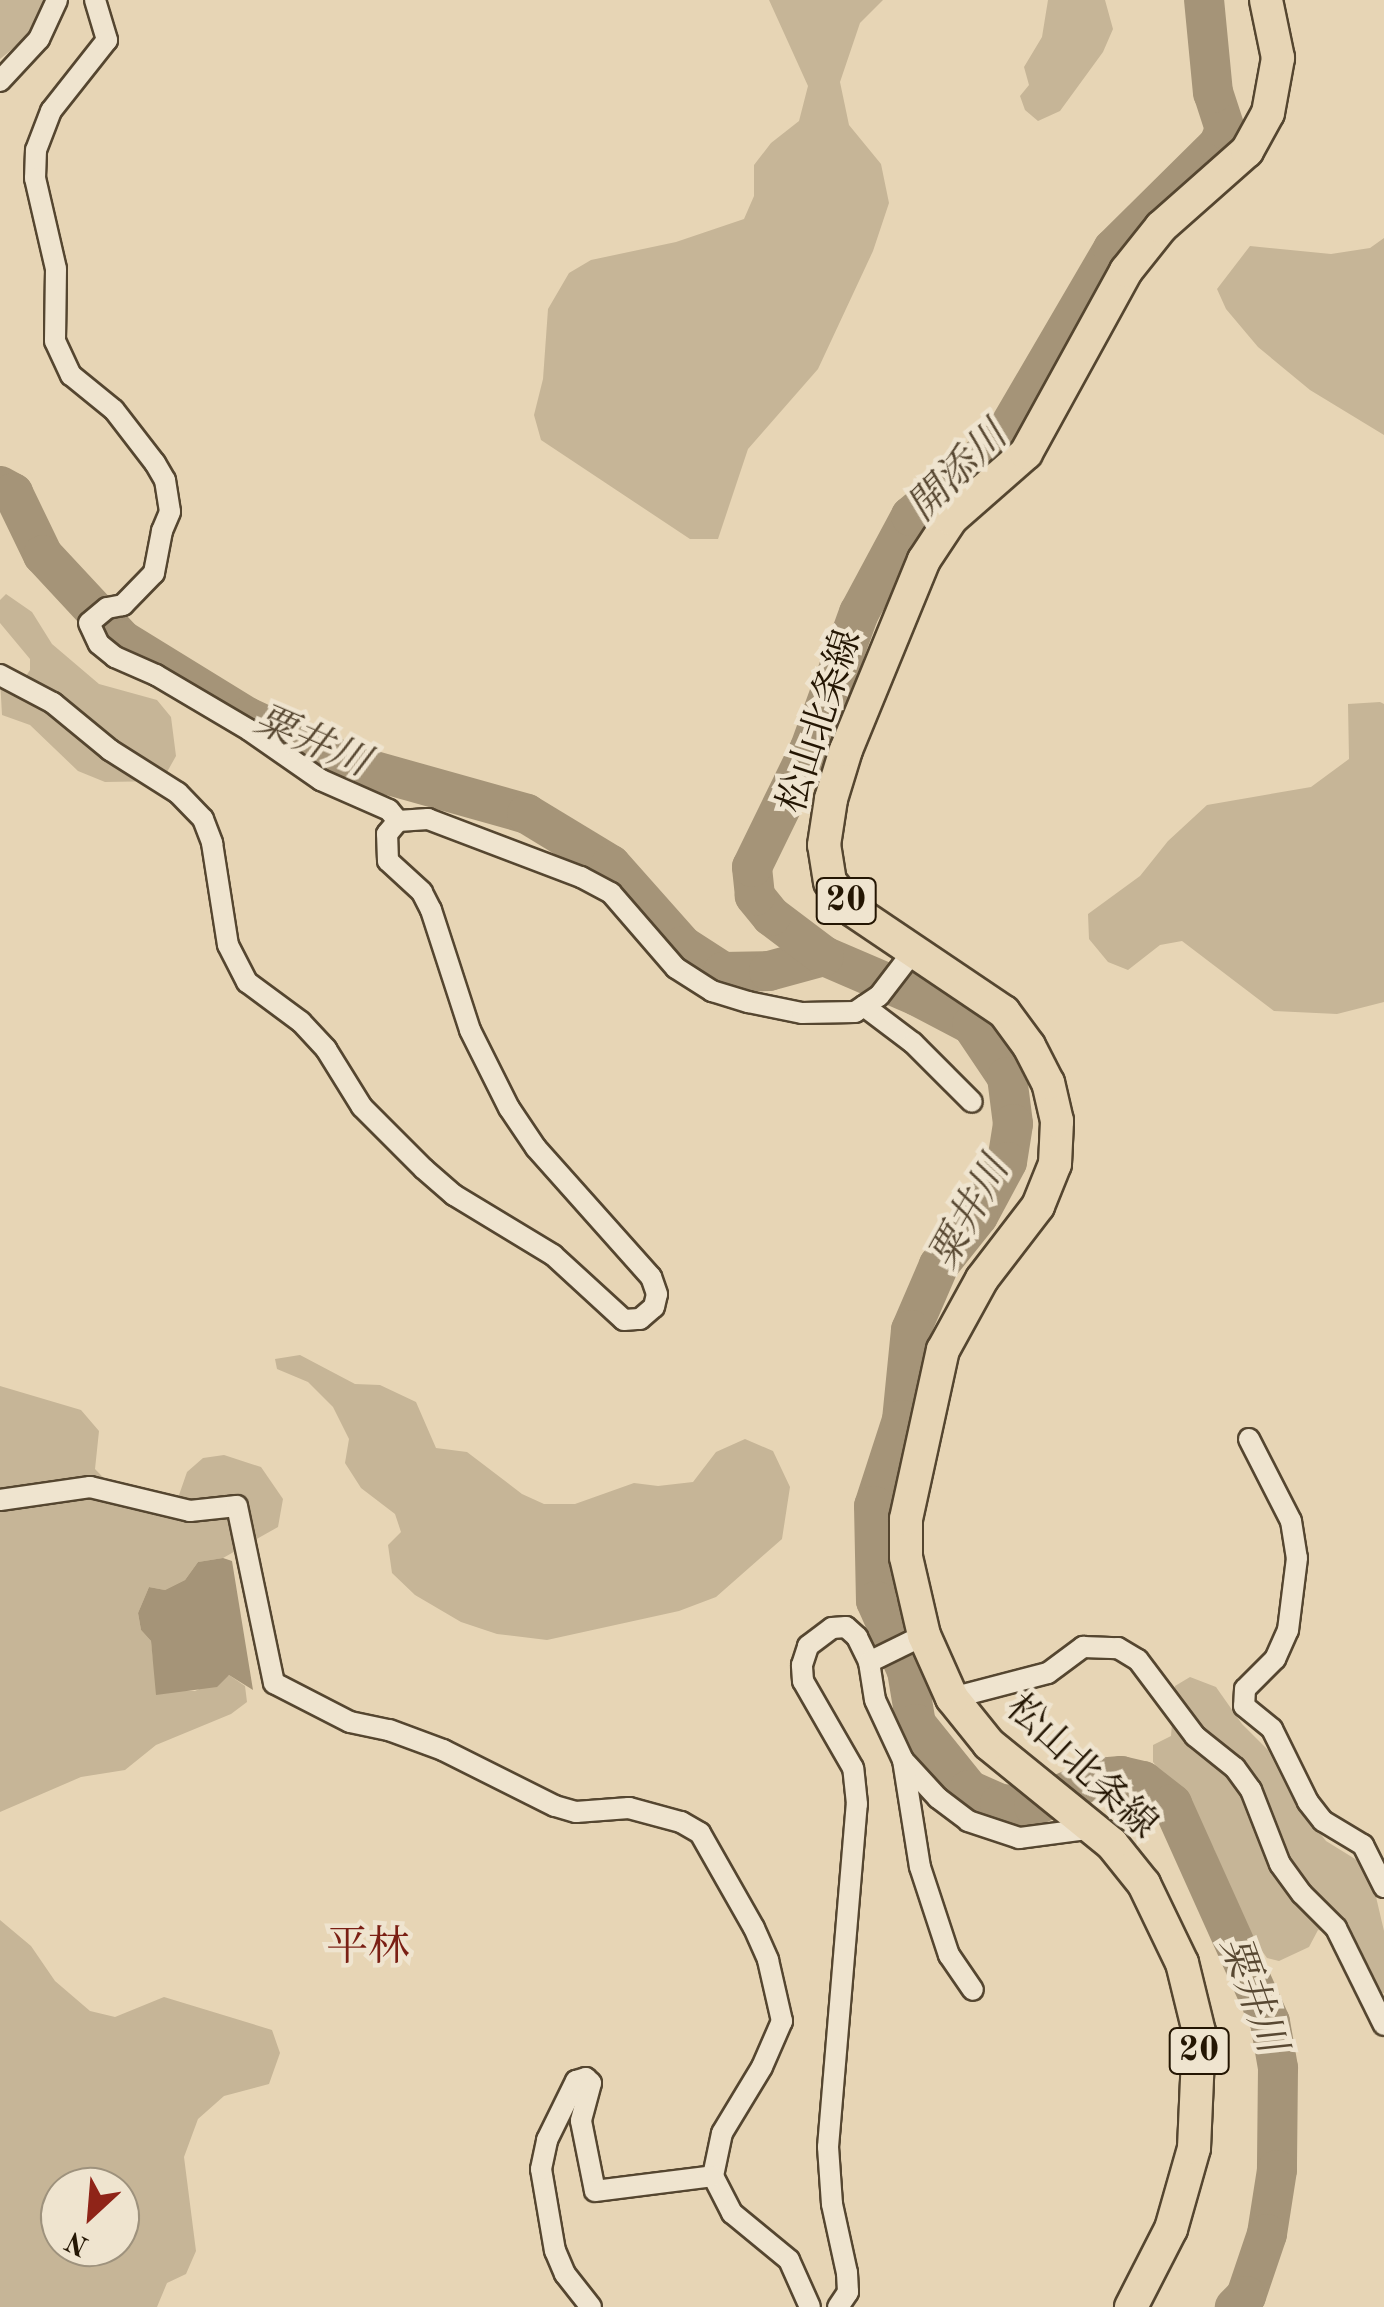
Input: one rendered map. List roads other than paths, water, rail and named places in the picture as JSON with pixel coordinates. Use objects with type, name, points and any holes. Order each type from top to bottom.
[{"type":"main road","name":"松山北条線","points":[[1131,2307],[1170,2229],[1184,2190],[1199,2116],[1198,2032],[1182,1963],[1144,1884],[1089,1822],[989,1744],[952,1698],[916,1640],[906,1558],[906,1519],[942,1350],[982,1279],[1038,1206],[1055,1164],[1057,1121],[1048,1083],[1029,1046],[1004,1012],[906,961],[830,882],[824,845],[830,799],[846,750],[918,574],[951,519],[1026,453],[1126,271],[1160,226],[1247,151],[1268,113],[1278,58],[1266,0]]},
{"type":"street","points":[[0,81],[39,39],[57,0]]},
{"type":"street","points":[[95,0],[107,40],[51,111],[36,150],[35,178],[56,270],[55,340],[71,375],[114,410],[155,464],[165,480],[170,512],[154,573],[123,605],[89,623],[99,644],[115,657],[156,675],[249,730],[321,780],[389,810],[398,822]]},
{"type":"street","points":[[0,675],[52,703],[110,750],[178,794],[202,819],[212,843],[234,964],[247,982],[301,1022],[326,1049],[362,1107],[390,1139],[454,1195],[554,1255],[616,1317],[640,1320],[654,1306],[658,1294],[650,1277],[536,1148],[508,1108],[470,1030],[431,910],[422,892],[388,861],[384,844],[398,822],[411,817],[428,819],[552,865],[610,893],[676,968],[712,991],[802,1013],[855,1012],[872,1001],[906,961]]},
{"type":"street","points":[[872,1001],[972,1102]]},
{"type":"street","points":[[1249,1439],[1291,1521],[1297,1558],[1288,1630],[1274,1659],[1245,1688],[1244,1706],[1272,1729],[1308,1802],[1323,1820],[1363,1845],[1384,1887]]},
{"type":"street","points":[[0,1500],[90,1488],[190,1511],[237,1506],[274,1683],[350,1722],[389,1730],[442,1750],[555,1806],[576,1812],[630,1808],[681,1822],[700,1833],[768,1960],[782,2021],[762,2067],[722,2133],[713,2176],[732,2213],[789,2260],[810,2307]]},
{"type":"street","points":[[838,2307],[848,2292],[847,2272],[832,2204],[828,2147],[858,1804],[853,1768],[803,1681],[802,1665],[808,1646],[819,1635],[846,1627],[858,1637],[872,1661],[875,1700],[903,1760],[920,1867],[949,1955],[973,1990]]},
{"type":"street","points":[[872,1661],[916,1640]]},
{"type":"street","points":[[952,1698],[1048,1673],[1083,1648],[1118,1648],[1138,1660],[1195,1736],[1235,1768],[1252,1790],[1280,1864],[1336,1928],[1384,2025]]},
{"type":"street","points":[[903,1760],[938,1798],[968,1821],[990,1830],[1019,1838],[1089,1822]]},
{"type":"street","points":[[591,2307],[565,2274],[555,2251],[540,2169],[547,2140],[576,2081],[586,2078],[591,2084],[581,2121],[594,2191],[713,2176]]},
{"type":"waterway","name":"開添川","points":[[824,956],[771,916],[755,896],[752,867],[810,748],[859,613],[911,516],[1002,439],[1113,249],[1219,144],[1225,129],[1213,93],[1204,0]]},
{"type":"waterway","name":"粟井川","points":[[0,486],[13,493],[43,555],[122,640],[247,717],[346,763],[527,814],[611,865],[683,946],[723,972],[769,971],[824,956],[917,996],[972,1025],[1007,1077],[1013,1124],[1007,1162],[978,1216],[939,1265],[911,1330],[902,1420],[874,1506],[876,1601],[907,1671],[916,1724],[969,1790],[1000,1804],[1034,1806],[1097,1778],[1121,1776],[1143,1781],[1172,1804],[1270,2022],[1278,2068],[1277,2170],[1267,2234],[1246,2296],[1235,2307]]},
{"type":"district","name":"平林","points":[[368,1949]]}]
